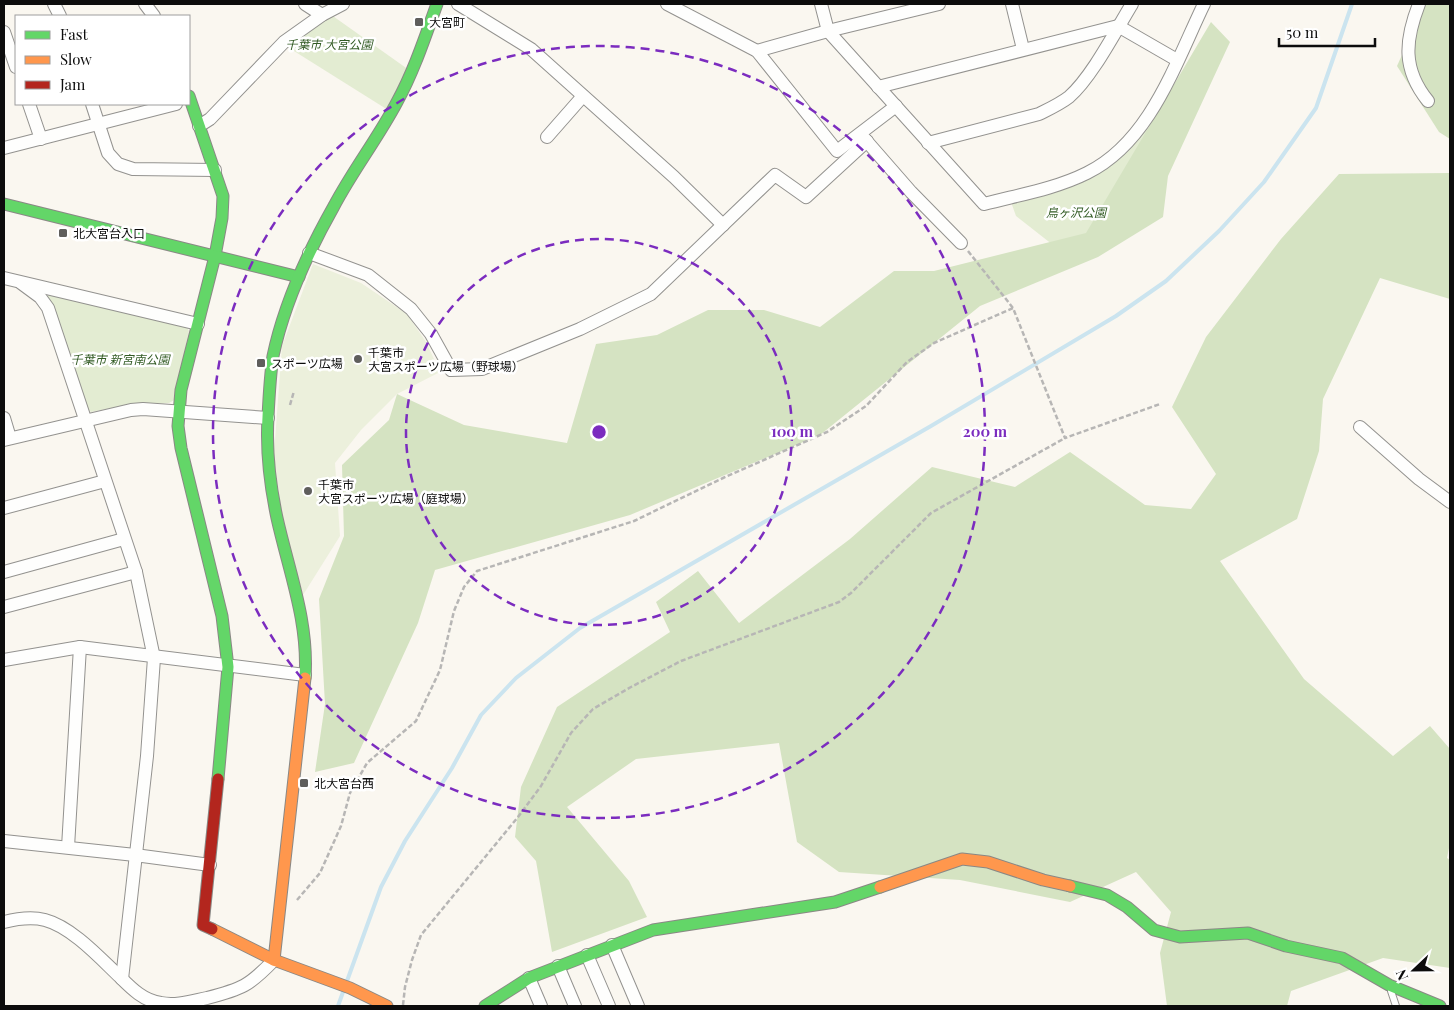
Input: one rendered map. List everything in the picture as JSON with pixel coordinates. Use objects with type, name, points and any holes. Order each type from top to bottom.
[{"type":"street","points":[[145,4],[153,15]]},
{"type":"street","points":[[305,4],[322,15]]},
{"type":"street","points":[[199,126],[210,119],[284,42],[322,15],[343,4]]},
{"type":"street","points":[[4,922],[17,919],[45,920],[57,925],[72,934],[132,989],[147,999],[161,1003],[192,1002],[233,992],[249,984],[274,960],[306,675],[305,640],[300,604],[271,485],[268,418],[273,358],[282,320],[309,253],[334,205],[397,102],[414,66],[436,4]]},
{"type":"street","points":[[458,4],[531,49],[674,176],[723,225]]},
{"type":"street","points":[[821,4],[828,31],[984,204],[1064,182],[1087,173],[1106,161],[1137,131],[1162,93],[1204,4]]},
{"type":"street","points":[[757,51],[828,31],[939,4]]},
{"type":"street","points":[[1012,4],[1024,49]]},
{"type":"street","points":[[928,143],[1039,114],[1069,96],[1088,75],[1132,4]]},
{"type":"street","points":[[1419,4],[1411,28],[1408,56],[1411,75],[1417,88],[1428,101]]},
{"type":"street","points":[[672,5],[757,51],[837,151],[864,138]]},
{"type":"street","points":[[878,86],[1118,26],[1177,60]]},
{"type":"street","points":[[4,32],[15,64]]},
{"type":"street","points":[[546,137],[583,96]]},
{"type":"street","points":[[190,102],[223,196],[222,218],[215,256],[181,390],[178,426],[181,448],[222,616],[228,667],[203,925],[274,960],[350,988],[387,1006]]},
{"type":"street","points":[[29,105],[41,139]]},
{"type":"street","points":[[92,105],[108,153],[118,164],[133,169],[215,170]]},
{"type":"street","points":[[4,148],[172,105]]},
{"type":"street","points":[[309,253],[368,276],[411,309],[431,334],[451,370],[482,368],[580,329],[651,294],[775,175],[806,197],[896,106]]},
{"type":"street","points":[[864,138],[911,192],[961,243]]},
{"type":"street","points":[[4,204],[300,277]]},
{"type":"street","points":[[4,278],[198,324]]},
{"type":"street","points":[[21,283],[40,297],[48,308],[136,572],[154,658],[147,756],[122,978]]},
{"type":"street","points":[[4,418],[7,439],[131,410],[143,409],[268,418]]},
{"type":"street","points":[[1360,427],[1419,479],[1450,502]]},
{"type":"street","points":[[4,508],[105,482]]},
{"type":"street","points":[[4,572],[124,539]]},
{"type":"street","points":[[4,607],[136,572]]},
{"type":"street","points":[[4,660],[80,648],[306,675]]},
{"type":"street","points":[[68,848],[80,648]]},
{"type":"street","points":[[4,841],[210,865]]},
{"type":"street","points":[[485,1006],[506,1000],[529,978],[653,930],[835,902],[962,859],[988,862],[1043,880],[1107,894],[1154,930],[1180,937],[1248,934],[1286,946],[1342,958],[1389,985],[1440,1006]]},
{"type":"street","points":[[612,945],[638,1006]]},
{"type":"street","points":[[586,955],[609,1006]]},
{"type":"street","points":[[558,966],[575,1006]]},
{"type":"street","points":[[529,978],[541,1006]]},
{"type":"lane","points":[[1389,985],[1396,1006]]},
{"type":"path","points":[[961,243],[1013,308],[1065,438]]},
{"type":"path","points":[[280,920],[320,873],[341,826],[350,793],[367,763],[416,721],[440,670],[454,611],[464,587],[477,571],[634,521],[723,478],[827,432],[866,406],[907,362],[934,343],[1013,308]]},
{"type":"path","points":[[290,405],[294,391]]},
{"type":"path","points":[[403,1006],[405,987],[421,935],[518,817],[541,786],[571,733],[593,709],[681,661],[839,602],[851,593],[931,513],[1065,438],[1160,404]]},
{"type":"green space","points":[[1425,4],[1450,4],[1450,139],[1439,132],[1397,66]]},
{"type":"green space","name":"千葉市 大宮公園","points":[[330,14],[409,70],[388,110],[286,46]]},
{"type":"green space","points":[[1211,22],[1230,42],[1168,176],[1163,217],[1098,257],[980,306],[820,435],[630,515],[435,570],[418,623],[354,763],[315,772],[325,704],[319,599],[344,536],[342,465],[389,420],[397,394],[464,425],[567,443],[596,344],[657,335],[708,310],[764,310],[820,327],[894,271],[934,271],[1086,233]]},
{"type":"green space","name":"鳥ヶ沢公園","points":[[1147,128],[1154,150],[1090,236],[1053,245],[1016,216],[1011,202],[1102,171],[1127,151]]},
{"type":"green space","points":[[1450,173],[1450,299],[1380,278],[1323,399],[1319,451],[1297,519],[1220,561],[1304,679],[1393,756],[1430,726],[1450,749],[1450,843],[1447,858],[1450,860],[1450,968],[1383,958],[1291,991],[1287,1006],[1167,1006],[1160,953],[1171,912],[1136,872],[1070,902],[960,880],[839,872],[797,842],[779,743],[636,759],[567,807],[629,881],[647,917],[552,952],[536,861],[515,837],[521,787],[557,707],[670,632],[656,602],[698,571],[739,623],[850,539],[932,467],[1015,487],[1070,452],[1145,505],[1191,509],[1216,474],[1172,407],[1206,337],[1281,239],[1339,174]]},
{"type":"green space","name":"千葉市 大宮スポーツ広場（野球場）","points":[[313,264],[361,283],[407,314],[426,342],[440,372],[397,394],[361,430],[335,463],[340,536],[303,595],[282,519],[274,454],[282,346]]},
{"type":"green space","name":"千葉市 新宮南公園","points":[[51,293],[187,327],[189,331],[174,400],[169,403],[127,405],[91,412],[87,409],[52,303],[47,296]]},
{"type":"waterway","points":[[347,981],[381,887],[405,841],[452,768],[481,715],[516,678],[580,628],[931,426],[1116,316],[1166,281],[1219,231],[1264,182],[1316,108],[1352,4]]},
{"type":"waterway","points":[[338,1006],[343,992]]},
{"type":"traffic: fast","points":[[305,678],[304,637],[301,617],[277,518],[269,468],[268,429],[273,356],[290,298],[306,260],[341,193],[390,115],[403,90],[419,54],[437,4]]},
{"type":"traffic: fast","points":[[190,99],[223,196],[222,218],[215,256],[181,390],[178,426],[181,448],[222,616],[228,667],[218,779]]},
{"type":"traffic: fast","points":[[4,204],[299,277]]},
{"type":"traffic: fast","points":[[1070,886],[1107,895],[1127,907],[1154,930],[1180,937],[1248,933],[1286,946],[1342,958],[1389,985],[1440,1006]]},
{"type":"traffic: fast","points":[[485,1006],[529,978],[653,930],[835,902],[880,887]]},
{"type":"traffic: slow","points":[[274,960],[305,678]]},
{"type":"traffic: slow","points":[[880,887],[962,859],[988,862],[1043,880],[1070,886]]},
{"type":"traffic: slow","points":[[212,929],[274,960],[350,988],[387,1006]]},
{"type":"traffic: jam","points":[[212,929],[203,925],[218,779]]},
{"type":"place","name":"大宮町","points":[[419,22]]},
{"type":"place","name":"北大宮台入口","points":[[63,233]]},
{"type":"place","name":"千葉市 大宮スポーツ広場（野球場）","points":[[358,359]]},
{"type":"place","name":"スポーツ広場","points":[[261,363]]},
{"type":"place","name":"千葉市 大宮スポーツ広場（庭球場）","points":[[308,491]]},
{"type":"place","name":"北大宮台西","points":[[304,783]]}]
